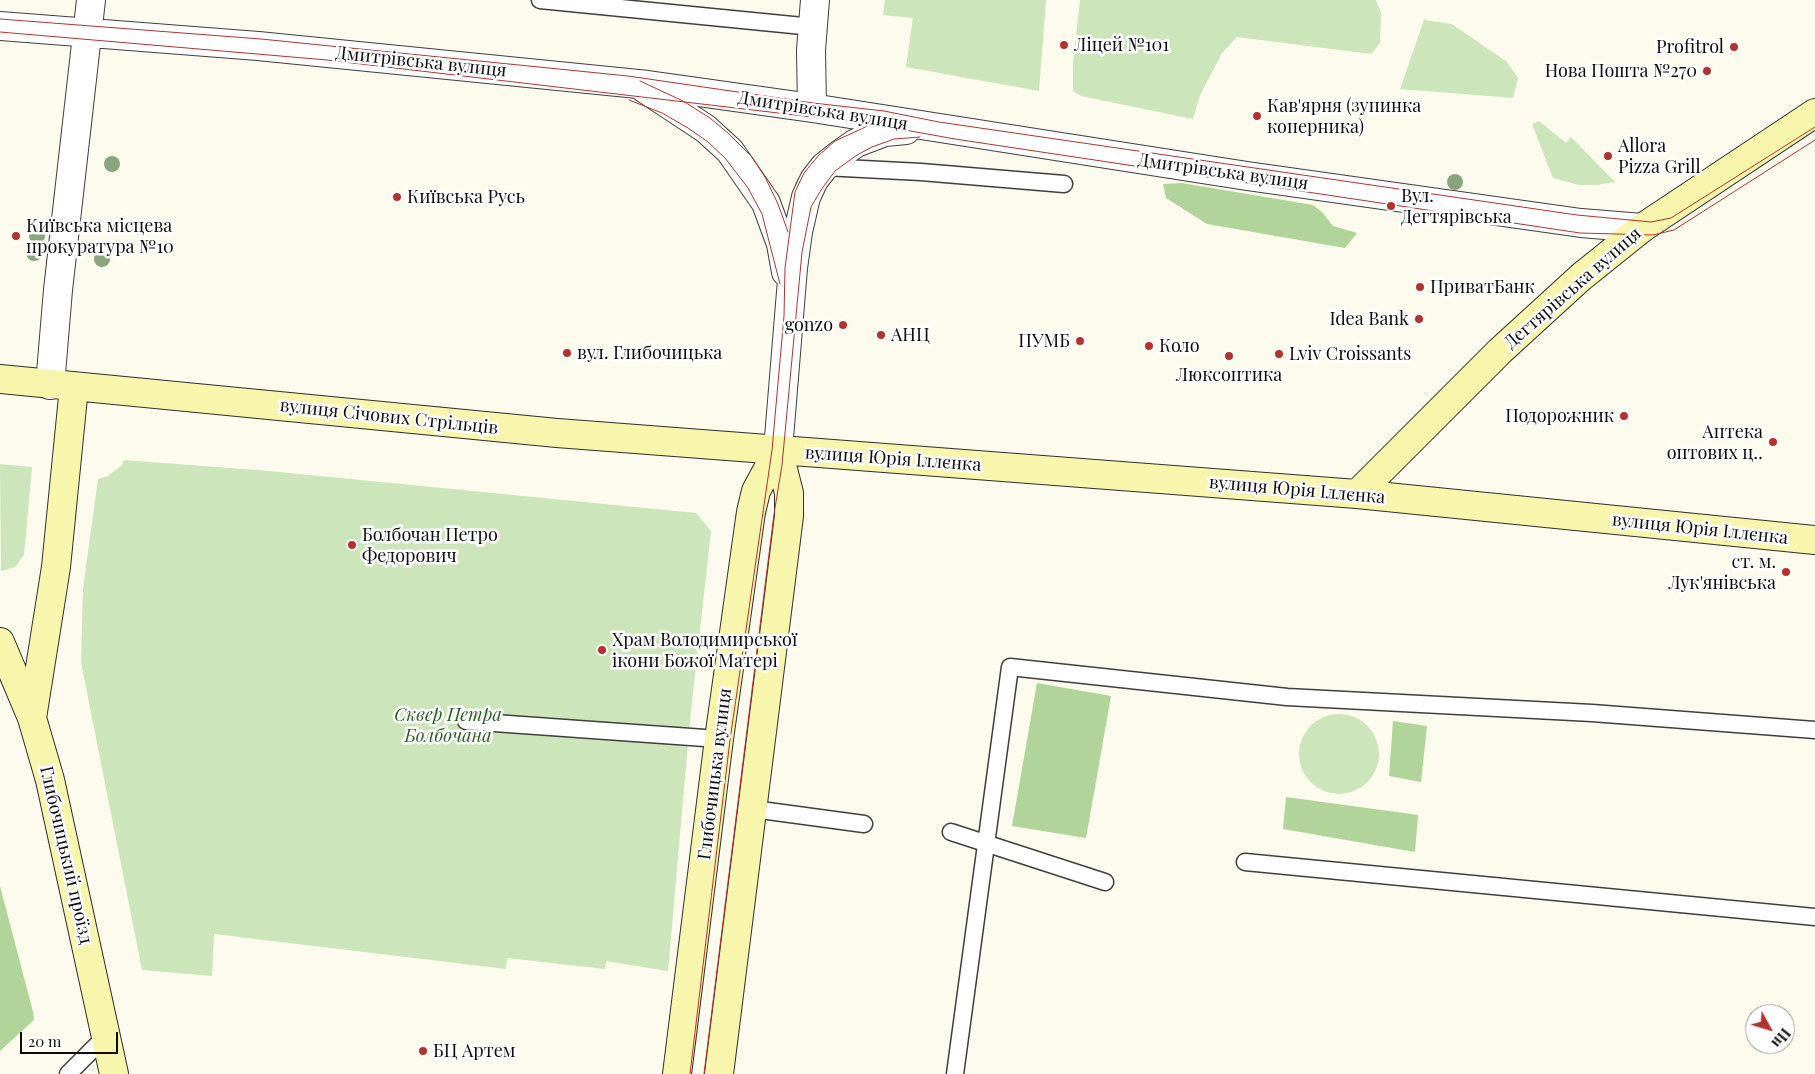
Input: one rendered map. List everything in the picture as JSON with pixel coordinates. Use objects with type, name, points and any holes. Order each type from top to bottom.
[{"type":"main road","name":"Дегтярівська вулиця","points":[[1357,494],[1500,351],[1581,277],[1642,228],[1815,113]]},
{"type":"main road","name":"вулиця Січових Стрільців","points":[[0,380],[557,434],[778,450]]},
{"type":"main road","points":[[32,718],[56,566],[62,386]]},
{"type":"main road","points":[[719,1074],[789,516],[789,493],[778,450]]},
{"type":"main road","name":"вулиця Юрія Іллєнка","points":[[778,450],[1357,494],[1815,540]]},
{"type":"main road","name":"Глибочицька вулиця","points":[[677,1074],[719,739],[751,512],[756,490],[778,450]]},
{"type":"main road","name":"Глибочицький проїзд","points":[[0,642],[32,718],[50,780],[114,1074]]},
{"type":"street","points":[[62,386],[58,290],[90,0]]},
{"type":"street","points":[[812,108],[812,27],[816,0]]},
{"type":"street","name":"Дмитрівська вулиця","points":[[0,26],[258,46],[629,83],[812,108],[1248,176],[1581,223],[1642,228]]},
{"type":"street","points":[[629,83],[649,92],[706,129],[721,142],[748,176],[766,203],[781,244],[790,320]]},
{"type":"street","points":[[778,450],[793,268],[798,232],[806,197],[814,180],[824,167],[856,143],[885,132],[935,128]]},
{"type":"lane","points":[[548,0],[812,27]]},
{"type":"lane","points":[[824,167],[922,172],[1064,184]]},
{"type":"lane","points":[[955,1074],[1010,667],[1287,697],[1592,713],[1815,730]]},
{"type":"lane","points":[[466,721],[719,739]]},
{"type":"lane","points":[[753,810],[864,824]]},
{"type":"lane","points":[[952,832],[1104,882]]},
{"type":"lane","points":[[1245,862],[1815,917]]},
{"type":"lane","points":[[68,1074],[106,1036]]},
{"type":"green space","points":[[885,0],[1046,0],[1039,91],[906,67],[913,18],[883,15]]},
{"type":"green space","points":[[1080,0],[1376,0],[1381,13],[1380,43],[1371,54],[1237,37],[1222,53],[1200,95],[1193,119],[1081,96],[1073,91],[1073,62]]},
{"type":"green space","points":[[1424,20],[1452,24],[1507,62],[1518,78],[1513,98],[1400,89]]},
{"type":"green space","points":[[1539,121],[1566,143],[1571,137],[1615,182],[1579,185],[1553,178],[1532,124]]},
{"type":"green space","points":[[1182,183],[1313,205],[1322,212],[1333,226],[1357,233],[1345,248],[1207,224],[1166,198],[1163,184]]},
{"type":"green space","name":"Сквер Петра Болбочана","points":[[124,460],[269,471],[696,513],[711,531],[690,720],[668,971],[606,961],[605,969],[507,958],[506,969],[214,934],[212,976],[142,970],[81,662],[83,589],[98,479],[108,476],[122,465]]},
{"type":"green space","points":[[0,464],[32,467],[24,555],[15,567],[1,571]]},
{"type":"green space","points":[[1037,683],[1111,696],[1086,838],[1012,826]]},
{"type":"green space","points":[[1331,714],[1347,714],[1368,725],[1379,746],[1379,762],[1368,783],[1347,794],[1331,794],[1317,788],[1305,776],[1299,762],[1299,746],[1305,732],[1317,720]]},
{"type":"green space","points":[[1393,721],[1427,726],[1421,782],[1389,776]]},
{"type":"green space","points":[[1286,797],[1418,815],[1415,852],[1283,829]]},
{"type":"green space","points":[[0,886],[34,1020],[0,1051]]},
{"type":"tram line","points":[[0,19],[261,39],[628,76],[813,103],[884,111],[939,122],[1577,215],[1651,222],[1671,218],[1815,127]]},
{"type":"tram line","points":[[0,32],[327,60],[872,124],[955,139],[1580,233],[1653,235],[1674,230],[1815,140]]},
{"type":"tram line","points":[[640,81],[683,101],[710,118],[752,157],[765,177],[778,204],[788,232]]},
{"type":"tram line","points":[[629,100],[662,113],[688,128],[708,142],[725,158],[748,188],[762,214],[780,284]]},
{"type":"tram line","points":[[690,1074],[730,740],[772,450],[784,316],[785,268],[795,192],[804,173],[818,156],[835,141],[872,124]]},
{"type":"tram line","points":[[704,1074],[774,514],[782,465],[802,252],[811,207],[835,171],[857,155],[894,139],[920,137]]},
{"type":"place","name":"Ліцей №101","points":[[1064,45]]},
{"type":"place","name":"Profitrol","points":[[1734,47]]},
{"type":"place","name":"Нова Пошта №270","points":[[1707,71]]},
{"type":"place","name":"Кав'ярня (зупинка коперника)","points":[[1257,116]]},
{"type":"place","name":"Allora Pizza Grill","points":[[1608,156]]},
{"type":"place","name":"Київська Русь","points":[[397,197]]},
{"type":"place","name":"Вул. Дегтярівська","points":[[1391,206]]},
{"type":"place","name":"Київська місцева прокуратура №10","points":[[16,236]]},
{"type":"place","name":"ПриватБанк","points":[[1420,287]]},
{"type":"place","name":"Idea Bank","points":[[1419,319]]},
{"type":"place","name":"gonzo","points":[[843,325]]},
{"type":"place","name":"АНЦ","points":[[881,335]]},
{"type":"place","name":"ПУМБ","points":[[1080,341]]},
{"type":"place","name":"Коло","points":[[1149,346]]},
{"type":"place","name":"вул. Глибочицька","points":[[567,353]]},
{"type":"place","name":"Lviv Croissants","points":[[1279,354]]},
{"type":"place","name":"Люксоптика","points":[[1229,356]]},
{"type":"place","name":"Подорожник","points":[[1624,416]]},
{"type":"place","name":"Аптека оптових ц‥","points":[[1773,442]]},
{"type":"place","name":"Болбочан Петро Федорович","points":[[352,545]]},
{"type":"place","name":"ст. м. Лук'янівська","points":[[1786,572]]},
{"type":"place","name":"Храм Володимирської ікони Божої Матері","points":[[602,650]]},
{"type":"place","name":"БЦ Артем","points":[[423,1051]]}]
